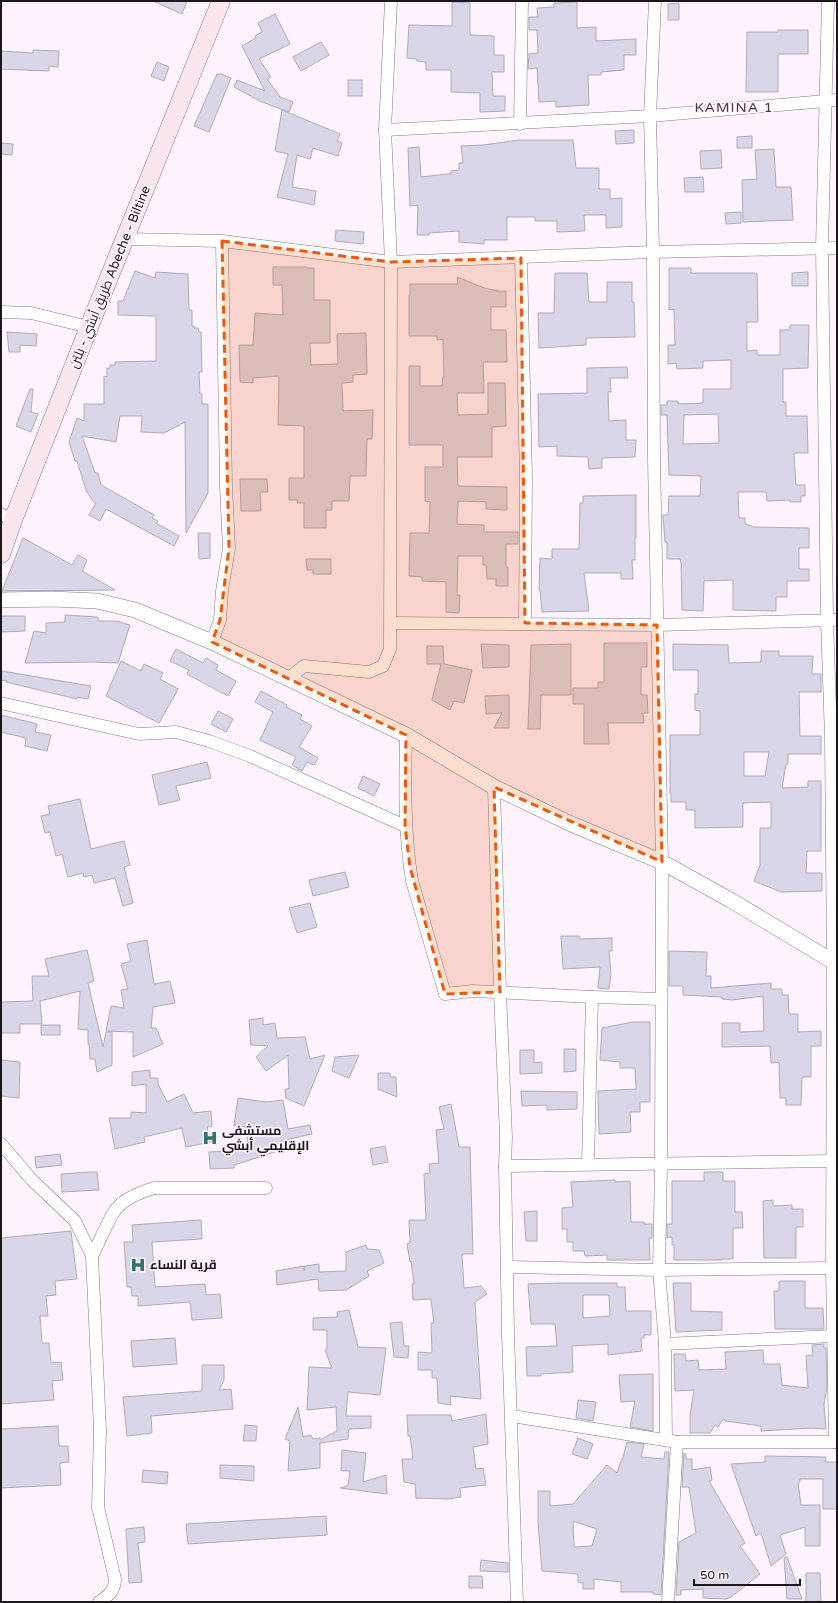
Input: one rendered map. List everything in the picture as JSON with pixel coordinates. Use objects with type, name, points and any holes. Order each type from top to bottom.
[{"type":"main road","name":"طريق أبشي - بلتن Abeche - Biltine","points":[[1,554],[7,517],[89,327],[221,1]]},
{"type":"street","points":[[289,678],[304,666],[368,672],[383,666],[390,649],[391,262],[385,130],[391,1]]},
{"type":"street","points":[[520,124],[522,1]]},
{"type":"street","points":[[654,1],[650,116],[653,252],[654,458],[662,862],[661,1164],[659,1270],[672,1441],[668,1602]]},
{"type":"street","points":[[512,1416],[672,1441],[836,1442],[833,1336],[834,1268],[832,1161],[835,963],[834,737],[822,248],[832,100],[828,1]]},
{"type":"street","points":[[385,130],[650,116],[832,100]]},
{"type":"street","points":[[125,239],[222,241],[391,262],[653,252],[837,248]]},
{"type":"street","points":[[212,642],[220,620],[222,590],[229,548],[226,486],[222,241]]},
{"type":"street","points":[[521,258],[526,478],[525,623]]},
{"type":"street","points":[[1,312],[31,313],[89,327]]},
{"type":"street","points":[[1,600],[52,599],[97,601],[136,610],[212,642],[406,735],[494,787],[569,823],[662,862],[732,901],[835,963]]},
{"type":"street","points":[[391,623],[658,625],[832,620]]},
{"type":"street","points":[[1,703],[139,734],[176,732],[209,741],[250,756],[405,826]]},
{"type":"street","points":[[406,735],[405,826],[412,881],[444,994],[473,991],[661,999]]},
{"type":"street","points":[[494,787],[506,1136],[505,1166],[517,1602]]},
{"type":"street","points":[[588,1164],[592,997]]},
{"type":"street","points":[[1,1144],[32,1180],[75,1221],[92,1256],[100,1430],[98,1507],[115,1579],[115,1584],[111,1593],[99,1602]]},
{"type":"street","points":[[505,1166],[832,1161]]},
{"type":"street","points":[[92,1256],[116,1210],[123,1203],[142,1192],[154,1188],[266,1188]]},
{"type":"street","points":[[508,1268],[659,1270],[834,1268]]},
{"type":"street","points":[[665,1344],[833,1336]]},
{"type":"highlighted area","points":[[222,241],[391,262],[521,258],[525,623],[657,625],[662,862],[494,787],[500,992],[445,994],[410,867],[405,826],[406,735],[212,642],[220,620],[229,548]]},
{"type":"building","points":[[153,1],[187,1],[182,14]]},
{"type":"building","points":[[452,2],[470,3],[470,35],[494,36],[494,55],[504,55],[504,72],[492,72],[493,96],[505,96],[505,111],[480,112],[480,93],[451,92],[451,70],[426,70],[426,62],[407,58],[409,25],[452,26]]},
{"type":"building","points":[[577,2],[577,28],[596,27],[596,41],[636,39],[636,55],[624,55],[624,70],[601,72],[601,75],[588,75],[589,105],[556,107],[556,101],[539,102],[537,68],[528,69],[529,54],[538,53],[537,30],[529,30],[529,17],[538,17],[537,8],[554,7],[554,3]]},
{"type":"building","points":[[679,3],[679,20],[668,20],[668,4]]},
{"type":"building","points":[[275,14],[290,44],[259,59],[271,77],[267,79],[280,97],[293,102],[289,112],[262,102],[234,87],[237,80],[265,91],[242,46],[256,38],[255,36],[262,32],[258,23]]},
{"type":"building","points":[[778,30],[808,30],[808,54],[778,54],[778,92],[746,92],[747,32],[778,32]]},
{"type":"building","points":[[321,42],[329,55],[301,71],[293,57]]},
{"type":"building","points":[[33,50],[59,51],[58,67],[49,66],[49,71],[1,69],[1,51],[33,53]]},
{"type":"building","points":[[157,62],[169,67],[164,81],[151,76]]},
{"type":"building","points":[[217,74],[231,78],[209,132],[194,126]]},
{"type":"building","points":[[348,80],[362,80],[362,96],[348,96]]},
{"type":"building","points":[[282,110],[340,134],[337,141],[342,143],[338,156],[313,148],[310,159],[297,155],[292,187],[316,191],[314,205],[277,197],[288,154],[275,151]]},
{"type":"building","points":[[634,130],[634,143],[616,144],[615,131]]},
{"type":"building","points":[[752,136],[752,148],[737,148],[737,137]]},
{"type":"building","points":[[520,140],[573,140],[576,168],[599,168],[599,189],[610,189],[610,199],[622,198],[622,227],[606,228],[606,215],[584,215],[585,231],[557,232],[557,221],[535,221],[535,217],[507,217],[507,240],[484,240],[484,244],[459,242],[459,231],[417,235],[418,205],[410,206],[408,148],[419,147],[421,177],[451,174],[451,171],[459,170],[459,163],[463,163],[461,146],[483,145]]},
{"type":"building","points":[[1,143],[13,144],[12,155],[1,154]]},
{"type":"building","points":[[774,149],[776,187],[791,187],[793,220],[743,222],[742,180],[757,179],[755,150]]},
{"type":"building","points":[[721,150],[722,168],[701,169],[700,151]]},
{"type":"building","points":[[703,177],[704,192],[685,192],[684,178]]},
{"type":"building","points":[[741,212],[741,223],[726,224],[725,213]]},
{"type":"building","points":[[336,230],[364,232],[363,244],[335,241]]},
{"type":"building","points":[[273,267],[314,268],[314,300],[330,300],[330,343],[310,343],[311,365],[338,364],[337,334],[366,333],[367,374],[353,375],[353,382],[342,383],[343,411],[373,410],[372,439],[367,439],[366,476],[350,476],[349,501],[332,501],[332,510],[326,510],[326,528],[304,528],[304,503],[297,503],[298,500],[289,500],[289,478],[304,478],[304,426],[278,425],[279,376],[253,378],[253,383],[240,382],[239,345],[253,345],[255,313],[283,315],[282,285],[273,285]]},
{"type":"building","points":[[669,268],[691,268],[691,273],[757,273],[758,322],[747,322],[747,351],[757,350],[757,355],[780,355],[780,330],[790,330],[790,325],[809,325],[808,368],[783,369],[783,402],[786,402],[786,416],[807,416],[808,453],[794,453],[796,485],[805,485],[805,496],[801,496],[801,502],[790,502],[790,500],[767,501],[766,492],[738,492],[739,518],[745,518],[745,524],[754,527],[809,528],[809,548],[799,548],[799,569],[809,569],[809,581],[787,581],[787,597],[776,597],[776,611],[733,610],[733,580],[704,581],[703,611],[682,610],[681,563],[680,559],[667,559],[667,542],[665,542],[663,515],[668,515],[669,496],[700,496],[701,476],[669,475],[667,415],[661,415],[661,405],[667,405],[667,401],[678,401],[678,404],[703,403],[703,389],[731,389],[731,360],[703,361],[703,368],[677,369],[676,363],[668,364],[668,345],[675,345],[674,309],[669,310]],"holes":[[[718,414],[719,443],[683,444],[684,415]]]},
{"type":"building","points":[[135,271],[155,278],[156,272],[188,274],[189,310],[192,310],[192,326],[194,326],[194,328],[198,328],[199,332],[201,332],[202,372],[199,372],[200,394],[202,394],[202,404],[208,404],[208,493],[186,533],[185,422],[164,433],[141,432],[142,416],[120,416],[116,442],[82,436],[95,473],[98,473],[101,485],[154,515],[152,518],[158,521],[156,523],[179,536],[174,546],[106,509],[100,521],[89,515],[96,503],[86,490],[69,442],[77,418],[84,421],[84,404],[104,404],[104,376],[107,377],[107,368],[110,368],[110,365],[115,365],[115,362],[156,361],[156,316],[118,315],[118,301],[123,301]]},
{"type":"building","points":[[808,272],[808,286],[792,286],[792,273]]},
{"type":"building","points":[[555,273],[587,273],[589,302],[607,302],[607,282],[632,282],[635,337],[586,338],[586,345],[539,348],[538,313],[554,313]]},
{"type":"building","points":[[457,277],[484,288],[506,291],[506,307],[491,307],[491,330],[506,330],[507,362],[483,362],[484,393],[457,393],[458,415],[488,414],[488,383],[505,383],[506,426],[492,427],[492,457],[457,457],[458,486],[507,487],[507,510],[486,509],[486,502],[458,501],[457,524],[484,525],[484,532],[518,532],[518,544],[506,544],[508,586],[496,586],[496,579],[487,579],[486,565],[483,565],[483,556],[458,556],[457,595],[460,595],[459,613],[446,612],[446,582],[422,581],[422,577],[409,576],[410,533],[429,533],[430,502],[425,501],[425,467],[443,467],[443,445],[409,445],[409,366],[420,366],[420,386],[442,386],[444,377],[443,339],[437,340],[437,336],[409,336],[410,284],[458,284]]},
{"type":"building","points":[[7,332],[37,334],[36,346],[20,345],[20,352],[9,352]]},
{"type":"building","points":[[627,367],[628,378],[610,378],[611,392],[608,392],[609,421],[626,420],[626,440],[636,440],[635,457],[602,458],[602,468],[589,469],[588,457],[557,456],[557,446],[539,447],[538,394],[587,393],[587,368]]},
{"type":"building","points":[[30,389],[33,389],[31,412],[38,414],[31,432],[16,426]]},
{"type":"building","points":[[240,479],[267,479],[268,492],[260,492],[261,511],[241,511]]},
{"type":"building","points":[[636,495],[635,560],[632,560],[633,579],[621,579],[621,573],[584,573],[589,611],[542,612],[539,590],[540,558],[552,559],[552,549],[579,549],[580,503],[583,503],[583,496]]},
{"type":"building","points":[[198,533],[210,533],[210,558],[199,559]]},
{"type":"building","points":[[23,538],[72,565],[78,555],[87,560],[82,571],[115,590],[2,591]]},
{"type":"building","points":[[306,559],[331,559],[331,574],[313,574],[313,570],[307,570]]},
{"type":"building","points":[[65,615],[98,617],[98,621],[116,621],[130,625],[118,663],[25,663],[34,631],[46,633],[46,623],[65,622]]},
{"type":"building","points":[[1,616],[25,616],[25,631],[1,632]]},
{"type":"building","points":[[604,643],[647,643],[647,667],[641,667],[641,695],[647,695],[648,713],[643,713],[644,723],[608,723],[609,744],[584,744],[584,704],[573,704],[573,688],[598,688],[598,682],[604,682]]},
{"type":"building","points":[[481,644],[509,645],[509,667],[483,668]]},
{"type":"building","points":[[571,644],[571,695],[541,695],[540,729],[528,729],[531,645]]},
{"type":"building","points":[[673,644],[728,645],[729,663],[761,662],[761,651],[779,651],[779,656],[813,656],[812,674],[821,674],[821,692],[799,692],[800,736],[821,736],[821,754],[788,754],[788,764],[786,764],[782,788],[808,787],[808,781],[821,781],[821,851],[807,851],[806,873],[822,873],[822,891],[781,892],[754,881],[760,865],[760,828],[771,828],[771,802],[743,803],[743,827],[695,828],[695,810],[686,810],[686,802],[671,802],[670,735],[700,735],[700,711],[695,710],[695,694],[698,694],[698,670],[673,670]],"holes":[[[744,752],[769,752],[765,776],[744,776]]]},
{"type":"building","points":[[427,646],[443,646],[444,664],[472,670],[464,703],[454,701],[450,710],[432,700],[441,664],[427,664]]},
{"type":"building","points":[[176,649],[203,663],[206,658],[218,665],[216,670],[236,681],[228,696],[187,674],[189,670],[170,661]]},
{"type":"building","points":[[121,661],[141,671],[144,664],[163,673],[160,679],[178,689],[159,723],[106,696]]},
{"type":"building","points":[[2,671],[91,686],[88,699],[77,697],[77,699],[6,682],[7,681],[1,680]]},
{"type":"building","points":[[261,691],[302,715],[300,719],[312,726],[299,747],[318,758],[314,765],[307,762],[302,771],[292,765],[296,757],[260,740],[273,712],[255,702]]},
{"type":"building","points":[[509,695],[509,728],[494,728],[502,713],[486,714],[485,696]]},
{"type":"building","points":[[218,711],[233,719],[226,732],[211,724]]},
{"type":"building","points":[[1,715],[37,724],[35,732],[51,735],[47,751],[25,746],[26,738],[1,732]]},
{"type":"building","points":[[207,762],[211,778],[176,786],[180,800],[159,805],[152,775]]},
{"type":"building","points":[[363,776],[380,784],[374,796],[358,788]]},
{"type":"building","points":[[80,799],[91,849],[124,841],[130,865],[124,867],[133,903],[123,906],[115,878],[94,883],[92,875],[84,877],[83,873],[68,877],[62,854],[56,856],[50,832],[45,833],[41,816],[50,814],[48,806]]},
{"type":"building","points":[[345,872],[349,887],[313,896],[309,880]]},
{"type":"building","points":[[310,903],[317,927],[297,933],[289,908]]},
{"type":"building","points":[[561,936],[579,936],[580,939],[612,938],[612,951],[609,951],[611,974],[609,989],[598,988],[600,967],[563,969]]},
{"type":"building","points":[[147,940],[154,984],[170,981],[175,1003],[153,1007],[151,1028],[156,1028],[163,1044],[133,1057],[133,1032],[106,1031],[111,1006],[124,1008],[121,990],[128,989],[121,964],[131,961],[127,944]]},
{"type":"building","points":[[87,950],[94,981],[88,983],[103,1047],[106,1032],[112,1032],[112,1065],[97,1072],[95,1059],[90,1059],[88,1030],[78,1029],[80,991],[40,1001],[42,1024],[20,1024],[20,1033],[1,1033],[1,1002],[33,1001],[32,976],[49,976],[45,959]]},
{"type":"building","points":[[669,951],[707,952],[706,976],[711,976],[711,988],[771,983],[771,989],[782,989],[782,995],[788,995],[789,1014],[798,1014],[798,1032],[821,1031],[821,1046],[811,1046],[811,1077],[802,1077],[801,1105],[786,1105],[786,1098],[780,1098],[779,1062],[771,1063],[770,1046],[722,1047],[722,1023],[740,1023],[740,1032],[764,1031],[763,996],[732,1000],[722,999],[722,997],[683,995],[683,986],[669,986]]},
{"type":"building","points":[[263,1018],[263,1025],[275,1023],[277,1038],[305,1037],[310,1059],[325,1055],[304,1106],[286,1098],[285,1089],[289,1089],[288,1055],[266,1071],[256,1057],[268,1046],[251,1045],[249,1020]]},
{"type":"building","points":[[633,1022],[650,1022],[650,1102],[640,1102],[640,1112],[630,1112],[631,1132],[599,1134],[598,1091],[636,1089],[635,1068],[620,1068],[620,1062],[600,1060],[602,1028]]},
{"type":"building","points":[[41,1025],[60,1025],[60,1035],[41,1035]]},
{"type":"building","points":[[564,1049],[576,1049],[576,1071],[564,1072]]},
{"type":"building","points":[[520,1050],[534,1050],[534,1063],[542,1062],[542,1073],[520,1074]]},
{"type":"building","points":[[359,1055],[349,1078],[332,1071],[335,1057]]},
{"type":"building","points":[[1,1060],[20,1062],[19,1098],[1,1096]]},
{"type":"building","points":[[150,1070],[150,1078],[158,1078],[158,1084],[167,1102],[184,1094],[193,1113],[211,1111],[212,1126],[207,1127],[211,1142],[186,1147],[182,1128],[144,1137],[145,1142],[115,1149],[109,1118],[131,1118],[131,1112],[146,1113],[146,1084],[132,1086],[132,1072]]},
{"type":"building","points":[[378,1073],[390,1073],[390,1077],[396,1077],[397,1097],[378,1089]]},
{"type":"building","points":[[521,1091],[577,1092],[577,1109],[547,1110],[547,1105],[522,1106]]},
{"type":"building","points":[[238,1098],[266,1102],[283,1100],[288,1129],[310,1125],[312,1134],[281,1141],[282,1143],[277,1144],[275,1152],[234,1165],[234,1168],[210,1169],[209,1152],[249,1150],[245,1127],[234,1125]]},
{"type":"building","points":[[451,1104],[459,1147],[470,1147],[473,1254],[462,1254],[464,1288],[481,1286],[487,1294],[475,1302],[481,1399],[450,1396],[451,1405],[438,1403],[437,1378],[432,1378],[432,1370],[418,1370],[418,1352],[431,1353],[432,1351],[431,1323],[434,1323],[431,1299],[413,1300],[412,1284],[414,1284],[407,1244],[410,1243],[409,1220],[426,1220],[424,1174],[430,1173],[429,1164],[439,1163],[436,1130],[444,1129],[439,1107]]},
{"type":"building","points":[[385,1146],[388,1162],[373,1165],[370,1149]]},
{"type":"building","points":[[60,1154],[62,1165],[36,1168],[35,1157]]},
{"type":"building","points":[[97,1172],[99,1190],[62,1192],[61,1174]]},
{"type":"building","points":[[704,1172],[723,1172],[723,1181],[735,1181],[735,1212],[742,1212],[743,1228],[733,1228],[733,1259],[674,1260],[674,1245],[672,1245],[672,1237],[667,1238],[667,1224],[672,1224],[672,1181],[704,1181]]},
{"type":"building","points":[[615,1180],[615,1182],[630,1181],[631,1222],[644,1222],[644,1224],[652,1224],[652,1238],[649,1238],[650,1260],[607,1260],[607,1255],[585,1256],[584,1251],[573,1251],[573,1242],[567,1242],[567,1229],[562,1229],[562,1208],[573,1207],[571,1182]]},
{"type":"building","points":[[773,1200],[773,1206],[792,1205],[792,1209],[803,1209],[803,1227],[796,1227],[796,1258],[764,1258],[763,1201]]},
{"type":"building","points":[[537,1211],[537,1241],[526,1241],[524,1212]]},
{"type":"building","name":"قرية النساء","points":[[201,1220],[202,1239],[152,1242],[155,1287],[205,1284],[206,1295],[220,1294],[222,1318],[192,1320],[190,1302],[138,1306],[138,1296],[132,1296],[131,1287],[127,1287],[124,1242],[133,1242],[132,1225]]},
{"type":"building","points":[[71,1231],[77,1279],[55,1281],[56,1295],[46,1296],[48,1316],[40,1316],[42,1343],[49,1343],[51,1363],[61,1362],[63,1380],[52,1381],[54,1400],[1,1404],[1,1238]]},
{"type":"building","points":[[366,1245],[367,1249],[379,1250],[384,1263],[367,1271],[369,1276],[346,1290],[319,1291],[318,1279],[277,1285],[276,1271],[304,1266],[304,1271],[305,1266],[319,1264],[319,1272],[346,1271],[346,1252]]},
{"type":"building","points":[[779,1281],[805,1281],[805,1308],[823,1308],[824,1329],[775,1329],[774,1291],[779,1291]]},
{"type":"building","points":[[617,1283],[617,1287],[625,1287],[626,1311],[651,1311],[651,1335],[644,1335],[644,1338],[641,1338],[642,1351],[608,1355],[608,1344],[572,1346],[573,1372],[541,1374],[541,1376],[527,1376],[526,1347],[557,1346],[555,1324],[531,1324],[528,1284]],"holes":[[[583,1295],[609,1295],[610,1316],[583,1318]]]},
{"type":"building","points":[[673,1283],[691,1283],[691,1311],[722,1312],[722,1330],[676,1332]]},
{"type":"building","points":[[349,1310],[358,1347],[386,1348],[380,1395],[348,1392],[346,1416],[371,1416],[371,1428],[349,1429],[348,1439],[320,1443],[320,1468],[288,1471],[290,1441],[285,1439],[298,1407],[303,1437],[311,1435],[313,1439],[320,1438],[320,1440],[337,1431],[336,1407],[307,1410],[309,1367],[332,1368],[325,1350],[327,1349],[327,1330],[313,1330],[313,1318],[338,1317],[337,1312]]},
{"type":"building","points":[[402,1322],[404,1346],[409,1346],[408,1358],[394,1357],[390,1323]]},
{"type":"building","points":[[175,1338],[177,1364],[133,1367],[131,1341]]},
{"type":"building","points":[[824,1344],[824,1348],[826,1348],[827,1386],[824,1405],[826,1429],[812,1428],[761,1431],[761,1426],[726,1421],[723,1419],[718,1427],[715,1425],[710,1433],[690,1433],[690,1416],[694,1390],[675,1391],[674,1354],[685,1354],[686,1361],[698,1360],[699,1370],[726,1369],[725,1352],[763,1350],[764,1364],[780,1364],[782,1385],[808,1388],[806,1356],[813,1355],[812,1345]]},
{"type":"building","points":[[202,1365],[224,1365],[224,1380],[219,1390],[231,1389],[233,1409],[151,1416],[152,1433],[127,1436],[123,1397],[202,1391]]},
{"type":"building","points":[[653,1374],[653,1431],[630,1427],[635,1401],[621,1402],[619,1375]]},
{"type":"building","points":[[578,1400],[596,1402],[593,1421],[576,1418]]},
{"type":"building","points":[[486,1414],[488,1444],[473,1447],[476,1469],[483,1468],[486,1485],[460,1488],[461,1497],[448,1499],[416,1498],[415,1484],[404,1482],[402,1459],[413,1459],[410,1436],[408,1436],[407,1415],[451,1415],[452,1421]]},
{"type":"building","points":[[245,1425],[257,1426],[256,1441],[243,1441]]},
{"type":"building","points":[[58,1426],[59,1446],[68,1446],[69,1462],[60,1463],[61,1485],[1,1488],[1,1429]]},
{"type":"building","points":[[578,1438],[593,1444],[587,1459],[572,1454]]},
{"type":"building","points":[[627,1442],[644,1444],[641,1457],[664,1459],[665,1452],[669,1452],[661,1595],[653,1594],[653,1592],[621,1592],[621,1582],[594,1579],[594,1589],[583,1589],[583,1583],[578,1582],[578,1574],[542,1571],[538,1522],[538,1491],[550,1491],[550,1506],[573,1504],[607,1465],[617,1473]],"holes":[[[573,1521],[597,1529],[592,1546],[574,1547]]]},
{"type":"building","points":[[342,1450],[366,1453],[363,1482],[386,1475],[387,1494],[340,1488],[348,1486],[350,1471],[341,1471]]},
{"type":"building","points":[[684,1453],[686,1454],[686,1459],[692,1459],[692,1470],[710,1467],[712,1480],[709,1481],[745,1543],[740,1546],[760,1574],[731,1597],[726,1599],[703,1598],[703,1589],[681,1590],[681,1595],[676,1595],[679,1542],[696,1533],[689,1487],[682,1487]]},
{"type":"building","points":[[765,1456],[826,1457],[825,1462],[837,1462],[837,1509],[823,1509],[823,1479],[800,1479],[800,1482],[798,1483],[801,1505],[820,1505],[820,1546],[805,1546],[805,1527],[780,1535],[786,1554],[771,1566],[761,1533],[756,1536],[731,1464],[765,1462]]},
{"type":"building","points":[[220,1465],[254,1466],[254,1481],[220,1478]]},
{"type":"building","points":[[143,1470],[168,1472],[167,1484],[142,1482]]},
{"type":"building","points":[[326,1516],[327,1535],[188,1544],[186,1524]]},
{"type":"building","points":[[144,1527],[145,1542],[138,1543],[142,1582],[129,1583],[126,1529]]},
{"type":"building","points":[[787,1557],[802,1599],[787,1599],[784,1558]]},
{"type":"building","points":[[481,1560],[508,1563],[508,1572],[480,1571]]},
{"type":"building","points":[[806,1573],[820,1573],[821,1602],[806,1602]]},
{"type":"building","points":[[469,1576],[482,1576],[483,1588],[469,1588]]},
{"type":"place","name":"مستشفى الإقليمي أبشي","points":[[210,1138]]},
{"type":"place","name":"قرية النساء","points":[[138,1265]]},
{"type":"district","name":"KAMINA 1","points":[[734,107]]}]
